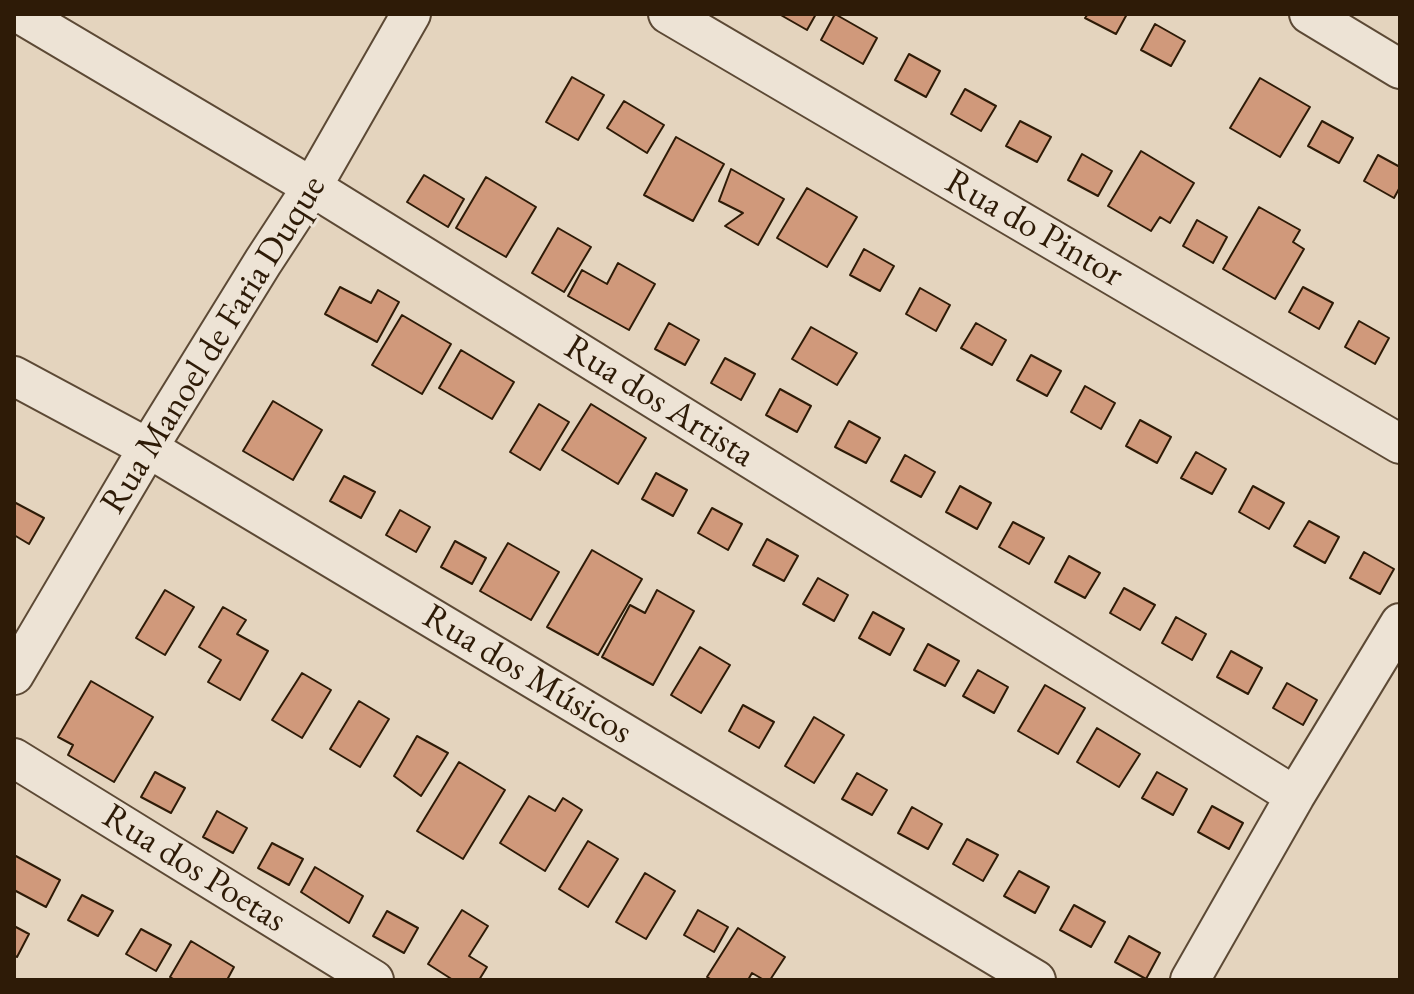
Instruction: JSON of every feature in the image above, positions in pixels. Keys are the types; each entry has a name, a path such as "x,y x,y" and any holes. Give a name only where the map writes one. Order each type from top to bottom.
{"street":[{"name":"Rua dos Artista","path":"20,14 312,187 1295,796"},
{"name":"Rua Manoel de Faria Duque","path":"14,675 148,448 312,187 411,14"},
{"name":"Rua do Pintor","path":"668,14 1400,444"},
{"path":"1309,14 1400,69"},
{"name":"Rua dos Músicos","path":"14,376 148,448 1036,980"},
{"path":"1190,980 1295,796 1400,623"},
{"name":"Rua dos Poetas","path":"14,758 374,980"}],"building":[{"path":"779,14 816,14 807,30"},
{"path":"835,14 877,38 863,64 821,40"},
{"path":"1088,14 1127,14 1116,34 1085,18"},
{"path":"1155,24 1185,41 1171,66 1141,50"},
{"path":"909,54 940,71 926,97 895,80"},
{"path":"572,77 604,95 578,140 546,122"},
{"path":"1260,78 1310,107 1280,157 1230,128"},
{"path":"965,89 996,106 981,131 951,114"},
{"path":"624,101 664,125 647,153 607,128"},
{"path":"1020,121 1051,137 1037,162 1006,146"},
{"path":"1322,121 1353,138 1339,163 1308,146"},
{"path":"676,137 724,164 693,221 644,195"},
{"path":"1141,151 1194,183 1170,223 1160,217 1151,231 1108,206"},
{"path":"1082,154 1112,171 1098,196 1068,180"},
{"path":"1378,155 1400,167 1400,187 1394,198 1364,181"},
{"path":"731,169 784,199 758,245 725,226 743,213 719,201"},
{"path":"424,175 464,199 448,227 407,202"},
{"path":"486,177 536,207 506,257 456,228"},
{"path":"807,188 857,217 827,267 777,238"},
{"path":"1259,207 1300,230 1293,242 1304,249 1275,299 1223,269"},
{"path":"1197,220 1227,237 1213,263 1183,246"},
{"path":"558,228 591,247 564,292 532,273"},
{"path":"864,249 894,266 880,291 850,275"},
{"path":"618,263 655,284 629,330 568,296 582,270 607,284"},
{"path":"340,287 371,303 378,290 399,302 377,342 325,314"},
{"path":"1303,287 1333,303 1319,329 1289,312"},
{"path":"920,288 950,305 936,331 906,314"},
{"path":"402,315 451,344 422,394 372,365"},
{"path":"1359,321 1389,338 1375,364 1345,347"},
{"path":"669,323 699,340 685,365 655,349"},
{"path":"976,323 1006,340 992,365 961,348"},
{"path":"811,327 857,353 837,385 792,359"},
{"path":"461,350 514,382 492,419 439,388"},
{"path":"1031,355 1061,371 1047,396 1017,380"},
{"path":"725,358 755,374 741,400 711,383"},
{"path":"1085,386 1115,403 1101,429 1071,412"},
{"path":"780,389 811,406 797,432 766,415"},
{"path":"273,401 322,430 293,480 243,451"},
{"path":"539,404 569,422 540,470 510,452"},
{"path":"591,404 646,438 618,484 562,450"},
{"path":"1140,420 1171,437 1157,463 1126,446"},
{"path":"849,421 880,438 866,463 835,447"},
{"path":"1196,452 1226,469 1212,494 1181,478"},
{"path":"905,455 935,472 921,497 891,481"},
{"path":"656,473 687,490 673,516 642,499"},
{"path":"344,476 375,492 361,518 330,501"},
{"path":"960,486 991,503 977,529 946,512"},
{"path":"1253,486 1284,503 1269,529 1239,512"},
{"path":"14,502 44,518 29,544 14,535"},
{"path":"712,508 742,524 728,550 698,533"},
{"path":"400,510 430,527 416,552 386,535"},
{"path":"1309,521 1339,537 1325,563 1294,546"},
{"path":"1013,522 1044,538 1029,564 999,547"},
{"path":"767,539 798,556 784,581 753,565"},
{"path":"455,541 486,558 472,584 441,567"},
{"path":"508,543 559,572 531,620 480,591"},
{"path":"592,550 642,579 598,655 547,627"},
{"path":"1364,552 1394,569 1380,594 1350,578"},
{"path":"1069,556 1100,573 1085,598 1055,582"},
{"path":"818,578 848,595 834,621 803,604"},
{"path":"1124,588 1155,605 1140,630 1110,613"},
{"path":"165,590 194,607 165,655 136,638"},
{"path":"657,590 694,611 653,685 602,657 630,605 645,613"},
{"path":"223,607 246,620 237,634 268,651 240,700 208,682 221,660 199,647"},
{"path":"873,612 904,629 890,655 859,638"},
{"path":"1176,617 1206,634 1192,660 1162,643"},
{"path":"928,644 959,661 945,686 914,670"},
{"path":"700,647 730,665 701,713 671,695"},
{"path":"1231,651 1262,668 1248,694 1217,677"},
{"path":"978,670 1008,687 994,713 963,696"},
{"path":"302,673 331,690 302,738 272,720"},
{"path":"91,681 153,717 114,782 68,755 73,745 58,737"},
{"path":"1287,683 1317,700 1303,725 1273,708"},
{"path":"1045,685 1085,708 1058,754 1018,731"},
{"path":"359,701 389,719 360,767 330,749"},
{"path":"743,705 774,722 759,748 729,731"},
{"path":"814,717 844,735 814,783 785,766"},
{"path":"1097,728 1140,754 1119,787 1077,762"},
{"path":"417,736 448,753 421,796 394,776"},
{"path":"459,762 505,790 463,859 417,831"},
{"path":"155,772 185,788 171,813 141,797"},
{"path":"1157,772 1187,789 1173,815 1142,798"},
{"path":"857,773 887,790 872,815 842,799"},
{"path":"529,796 555,811 563,798 582,810 545,871 500,843"},
{"path":"1212,806 1243,823 1229,849 1198,832"},
{"path":"912,807 942,824 928,849 898,833"},
{"path":"217,811 247,828 233,853 203,837"},
{"path":"967,839 998,855 983,881 953,864"},
{"path":"588,841 618,859 588,907 559,889"},
{"path":"272,843 303,859 289,885 258,868"},
{"path":"14,855 60,880 46,907 14,890"},
{"path":"315,867 363,896 349,923 301,892"},
{"path":"1019,871 1049,887 1035,913 1004,896"},
{"path":"645,873 675,891 646,939 616,922"},
{"path":"82,895 113,911 98,936 68,920"},
{"path":"1074,905 1105,922 1091,947 1060,930"},
{"path":"462,910 488,926 469,956 487,967 479,980 453,980 428,964"},
{"path":"698,910 728,927 714,952 684,935"},
{"path":"387,911 418,928 404,953 373,936"},
{"path":"14,926 29,934 17,957 14,955"},
{"path":"738,928 785,957 770,980 752,973 748,980 712,980 707,977"},
{"path":"141,929 171,945 156,971 126,954"},
{"path":"1129,936 1160,953 1146,979 1115,962"},
{"path":"191,941 234,967 227,980 175,980 170,977"}]}
